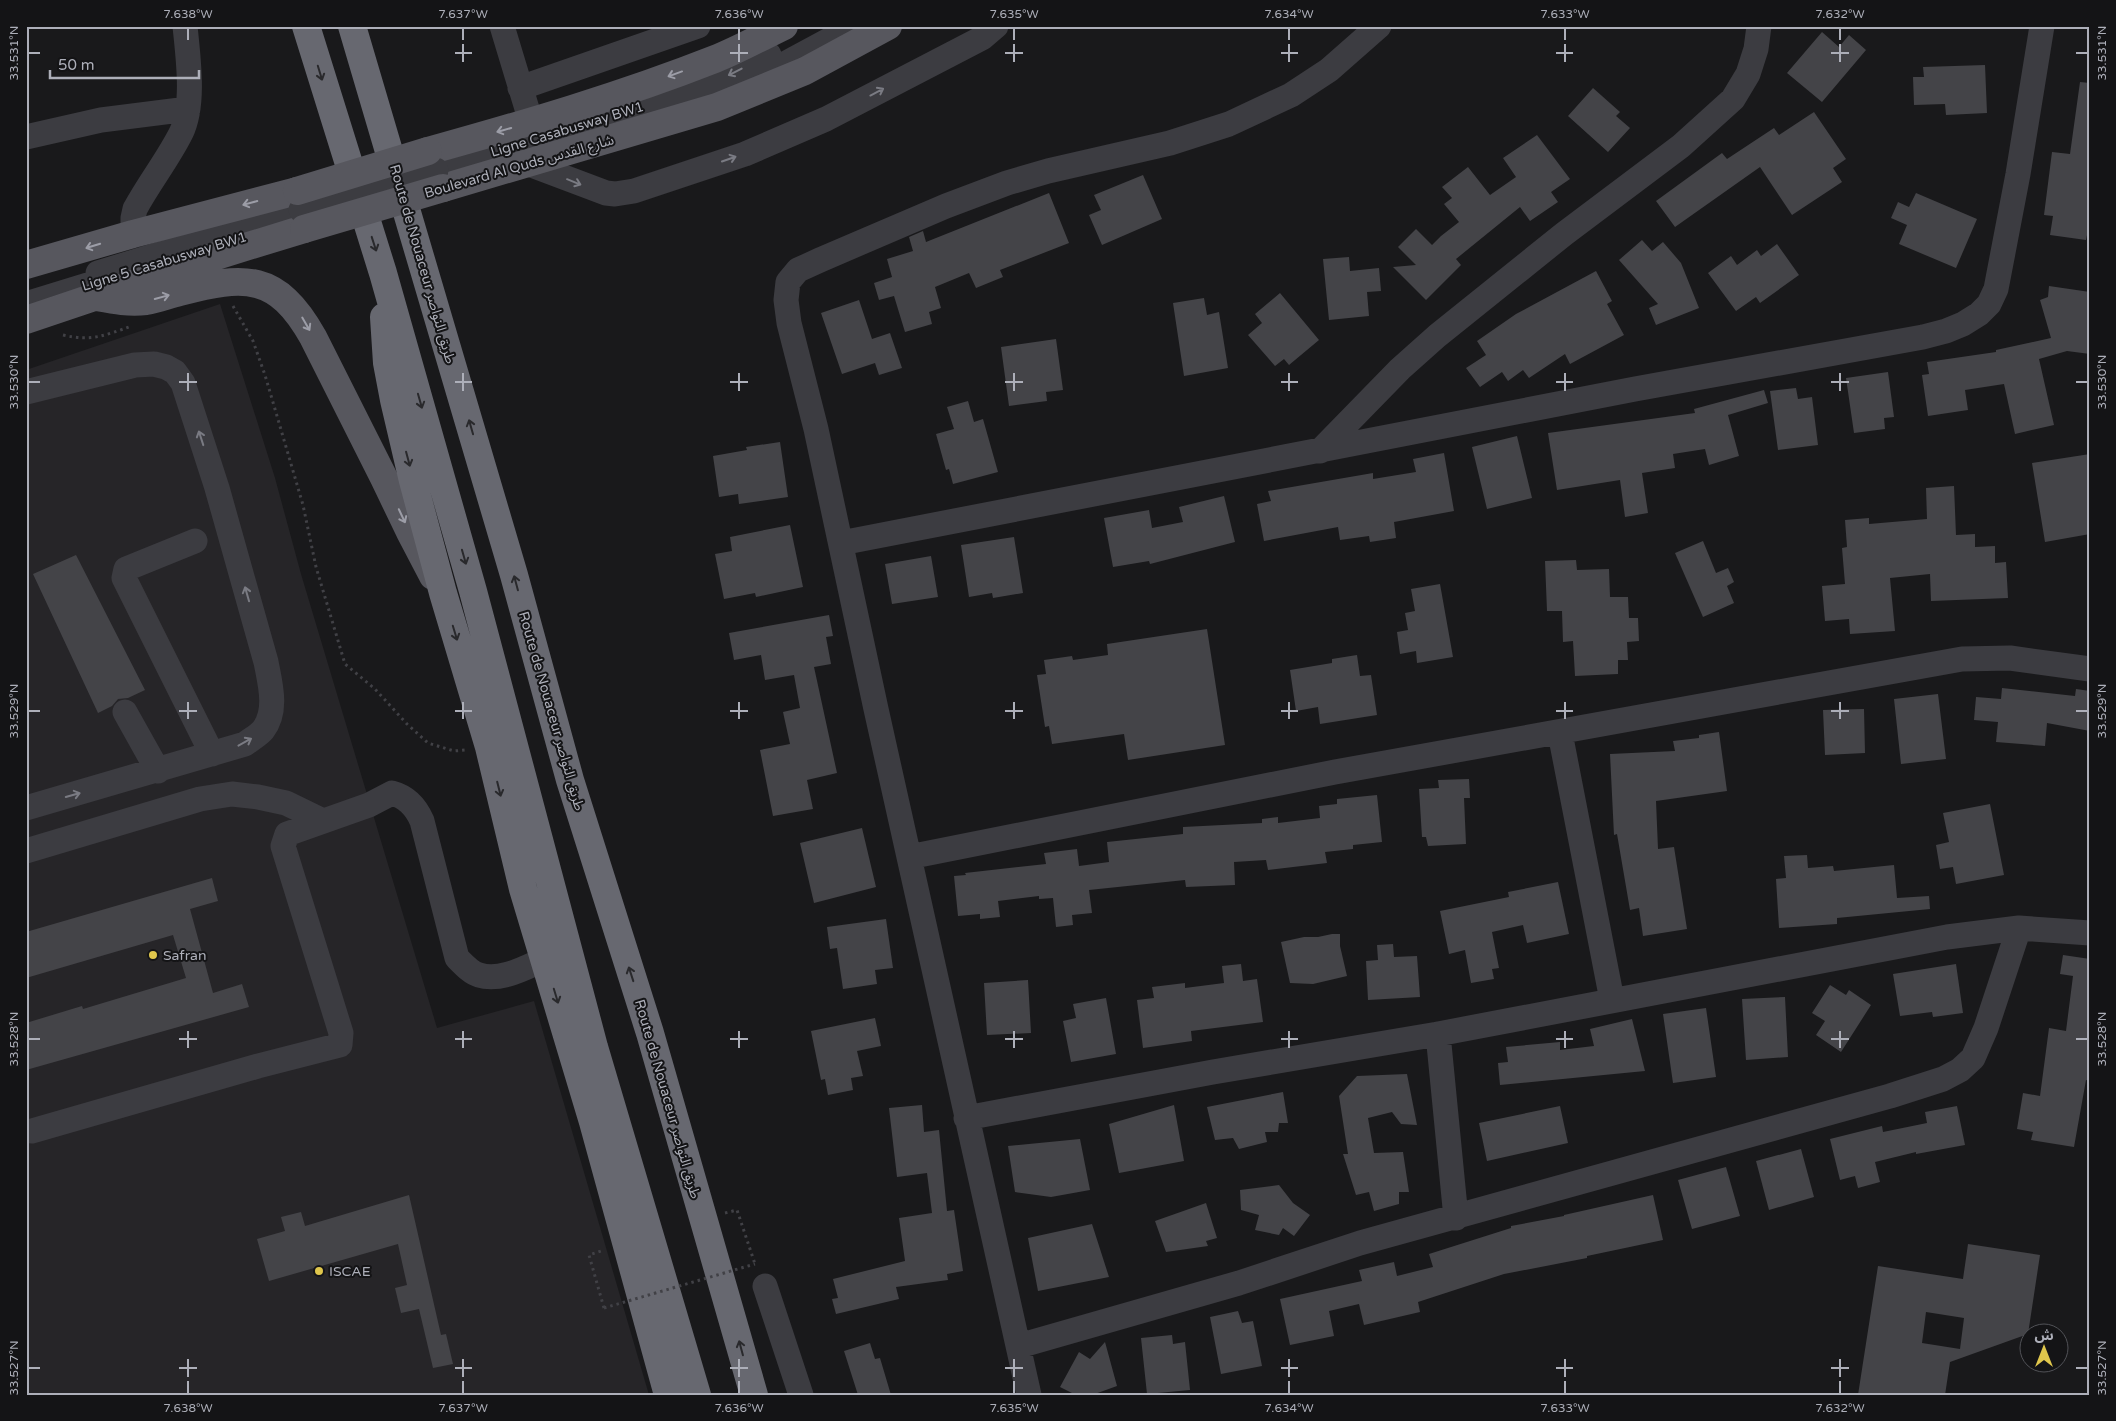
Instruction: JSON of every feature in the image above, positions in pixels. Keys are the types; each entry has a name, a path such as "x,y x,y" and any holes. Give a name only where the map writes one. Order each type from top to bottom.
{"highway":[{"path":"306,26 383,273 473,591 594,1047 697,1395"},
{"name":"Route de Nouaceur طريق النواصر","path":"352,26 514,575 570,780 650,1033 754,1395"},
{"path":"383,273 384,325 394,400 443,593 489,747 524,889 593,1122 668,1395"}],"main road":[{"name":"Boulevard Al Quds شارع القدس","path":"26,265 133,234 301,212 436,172 531,122 716,59 784,26"},
{"name":"Boulevard Al Quds شارع القدس","path":"26,320 216,256 301,212 436,172 529,164 717,107 805,71 888,26"},
{"path":"96,297 134,302 147,301 211,284 233,281 251,283 267,288 285,298 300,315 313,336 410,532 443,593"}],"street":[{"path":"133,234 132,218 135,209 182,132 188,109 189,62 185,26"},
{"path":"502,26 531,122"},
{"path":"520,88 698,26"},
{"name":"Ligne Casabusway BW1","path":"436,172 712,84 825,26"},
{"name":"Ligne Casabusway BW1","path":"436,172 719,99 856,26"},
{"path":"529,164 606,193 616,194 634,190 745,154 826,119 982,38 996,26"},
{"path":"1029,1395 966,1118 841,543 787,308 788,282 798,270 937,210 1007,183 1048,171 1170,142 1229,124 1291,95 1329,70 1379,26"},
{"path":"1320,451 1400,369 1437,336 1564,234 1682,146 1733,100 1748,74 1756,48 1759,26"},
{"path":"841,543 1635,389 1885,344 1946,331 1963,324 1979,314 1989,304 1996,290 2018,174 2042,26"},
{"path":"26,137 60,128 109,119 188,109"},
{"name":"Ligne 5 Casabusway BW1","path":"26,296 301,212"},
{"name":"Ligne 5 Casabusway BW1","path":"26,304 301,212"},
{"path":"26,392 135,365 154,364 175,372 183,383 219,497 266,662 272,690 270,715 263,730 245,744 26,808"},
{"path":"195,541 126,569 124,578 212,754"},
{"path":"909,856 1335,772 1560,733 1962,659 2010,658 2090,669"},
{"path":"121,714 154,772"},
{"path":"1560,733 1612,1000"},
{"path":"26,851 200,799 232,794 286,803 323,821"},
{"path":"32,1131 258,1066 340,1045 342,1033 283,846 287,834 369,805 392,794 402,796 417,809 422,821 457,958 478,975 493,977 518,971 545,959"},
{"path":"966,1118 1213,1072 1438,1034 1947,937 2019,928 2071,930 2090,933"},
{"path":"1019,1346 1239,1283 1360,1244 1921,1087 1960,1070 1973,1058 1986,1028 2019,928"},
{"path":"1438,1034 1456,1218"},
{"path":"760,1274 800,1395"}],"path":[{"path":"228,300 253,341 265,375 303,506 316,567 345,664 375,689 407,724 428,743 454,751 489,747"},
{"path":"63,335 85,340 141,323"},
{"path":"589,1255 604,1308 760,1274 737,1210"}],"shaded area":[{"path":"220,304 275,478 301,574 437,1028 534,1001 649,1395 26,1395 26,370"}],"building":[{"path":"1822,32 1839,47 1849,35 1866,50 1822,102 1787,73"},
{"path":"1985,65 1987,113 1946,115 1945,104 1914,105 1913,77 1924,77 1923,67"},
{"path":"2080,82 2090,83 2090,220 2086,240 2050,235 2053,216 2044,215 2052,152 2070,154"},
{"path":"1593,88 1620,112 1616,116 1630,128 1608,152 1568,116"},
{"path":"1814,112 1846,159 1833,168 1842,182 1792,215 1760,167 1675,227 1656,201 1722,153 1727,159 1774,128 1779,135"},
{"path":"1537,135 1570,179 1551,192 1558,202 1530,221 1520,207 1456,259 1461,265 1426,300 1393,267 1416,265 1398,247 1416,229 1432,245 1459,222 1444,204 1452,198 1442,187 1468,167 1490,195 1516,177 1503,158"},
{"path":"1143,175 1162,219 1102,245 1089,215 1101,210 1094,195"},
{"path":"1049,193 1069,243 1000,270 1003,277 976,288 969,273 935,287 941,308 929,312 932,324 905,332 894,296 879,300 874,283 892,277 887,259 913,251 909,237 923,231 926,242"},
{"path":"1916,193 1977,219 1956,268 1899,244 1907,225 1891,218 1898,202 1909,207"},
{"path":"1642,240 1652,251 1663,242 1681,263 1699,308 1656,325 1649,308 1658,304 1619,260"},
{"path":"1777,244 1799,275 1760,303 1756,297 1736,311 1708,273 1731,256 1737,265 1757,250 1761,256"},
{"path":"1349,257 1350,271 1379,268 1381,291 1367,292 1369,316 1329,320 1323,259"},
{"path":"1596,271 1612,301 1607,304 1624,335 1570,364 1565,354 1529,378 1523,370 1508,381 1502,372 1480,387 1466,368 1486,355 1477,341 1516,314"},
{"path":"2049,286 2090,292 2090,354 2067,351 2039,359 2054,425 2015,434 2004,384 1965,390 1968,410 1928,416 1922,375 1929,374 1927,362 1996,352 1996,350 2051,338 2040,300 2048,297"},
{"path":"1280,293 1319,340 1289,365 1284,359 1275,366 1248,335 1262,323 1255,314"},
{"path":"1204,298 1207,315 1219,312 1228,368 1184,376 1173,303"},
{"path":"859,300 872,339 890,333 902,368 879,375 875,363 842,374 821,313"},
{"path":"1056,339 1063,390 1046,392 1047,401 1009,406 1001,347"},
{"path":"1888,372 1894,417 1884,418 1885,429 1854,433 1846,378"},
{"path":"1796,388 1798,399 1812,397 1818,445 1778,450 1770,391"},
{"path":"1764,390 1768,403 1728,415 1739,456 1709,465 1705,449 1673,454 1675,468 1642,473 1648,513 1625,517 1620,480 1557,490 1548,433 1695,413 1694,409"},
{"path":"968,401 974,422 983,419 998,472 953,484 949,469 946,470 936,434 954,429 947,407"},
{"path":"1517,436 1532,498 1487,509 1472,447"},
{"path":"780,442 788,497 739,504 738,494 719,497 713,456 747,450 746,447"},
{"path":"1444,453 1454,511 1394,522 1396,538 1370,542 1369,536 1340,540 1338,527 1264,541 1257,504 1271,501 1268,491 1373,473 1373,479 1416,472 1413,459"},
{"path":"2090,454 2090,534 2045,542 2032,463"},
{"path":"1954,486 1956,535 1975,534 1975,547 1995,546 1995,563 2006,562 2008,598 1931,601 1930,574 1890,578 1895,631 1850,634 1849,619 1825,621 1822,586 1845,584 1842,548 1847,547 1845,520 1869,518 1869,524 1927,519 1926,488"},
{"path":"1224,496 1235,542 1150,564 1149,561 1113,567 1104,518 1149,510 1152,528 1183,522 1179,507"},
{"path":"790,525 803,587 756,597 755,593 724,599 715,554 732,551 730,537"},
{"path":"1014,537 1023,593 993,598 992,593 969,597 961,545"},
{"path":"1703,541 1716,573 1728,568 1734,582 1727,586 1734,603 1703,617 1675,553"},
{"path":"76,555 145,690 128,698 118,699 112,706 98,713 33,574"},
{"path":"931,556 938,597 892,604 885,564"},
{"path":"1576,560 1577,570 1609,569 1610,597 1628,597 1629,618 1638,618 1639,641 1627,642 1628,660 1618,660 1618,674 1575,676 1573,641 1563,642 1562,611 1547,611 1545,561"},
{"path":"1440,584 1453,657 1417,663 1416,651 1400,654 1397,632 1408,630 1405,613 1415,611 1411,589"},
{"path":"829,615 833,636 826,637 831,664 814,667 837,773 807,780 813,809 773,816 760,750 790,744 783,712 800,708 794,675 765,680 761,655 734,660 729,633"},
{"path":"1207,629 1225,745 1128,760 1124,734 1052,744 1049,726 1045,727 1037,675 1046,674 1044,660 1072,656 1073,660 1108,655 1107,644"},
{"path":"1357,655 1360,676 1371,675 1377,715 1320,724 1318,707 1296,711 1290,670 1332,663 1332,659"},
{"path":"2002,688 2075,696 2076,689 2090,691 2090,731 2047,723 2045,746 1996,742 1998,722 1974,720 1976,697 2001,699"},
{"path":"1938,694 1946,759 1901,764 1894,699"},
{"path":"1864,709 1865,753 1825,755 1823,710"},
{"path":"1719,732 1727,791 1656,801 1658,849 1674,847 1687,929 1643,936 1639,908 1630,910 1617,834 1614,835 1610,754 1675,751 1673,741 1699,738 1699,735"},
{"path":"1469,779 1470,798 1464,798 1466,844 1428,846 1426,837 1422,837 1419,789 1439,788 1438,780"},
{"path":"1377,795 1382,842 1353,845 1353,849 1325,852 1327,863 1268,870 1266,860 1234,862 1235,885 1186,887 1185,880 1089,890 1092,913 1072,915 1073,925 1056,927 1053,898 1039,899 1039,896 998,901 1000,917 980,919 980,914 958,916 954,876 966,875 965,873 1046,864 1044,853 1077,849 1079,866 1109,862 1107,842 1183,834 1183,827 1262,823 1262,819 1278,817 1278,823 1320,818 1319,806 1337,804 1337,799"},
{"path":"1990,804 2004,875 1956,884 1953,867 1940,869 1936,845 1949,842 1943,813"},
{"path":"862,828 876,887 814,903 800,843"},
{"path":"1807,855 1808,868 1833,866 1834,871 1894,865 1897,898 1929,896 1930,909 1837,918 1837,924 1779,928 1776,879 1786,878 1784,856"},
{"path":"212,878 218,901 190,909 213,993 242,984 249,1007 26,1070 26,1023 82,1006 83,1009 186,978 173,935 26,978 26,932"},
{"path":"1558,882 1569,934 1527,943 1523,925 1492,932 1499,968 1492,969 1494,979 1471,983 1465,950 1449,954 1440,911 1509,897 1508,892"},
{"path":"886,919 893,968 875,970 877,984 843,989 837,948 830,949 827,927"},
{"path":"1340,934 1340,946 1347,976 1313,984 1290,983 1281,942"},
{"path":"1393,944 1394,957 1417,956 1420,997 1368,1000 1366,961 1378,960 1377,945"},
{"path":"2063,955 2090,959 2090,1081 2086,1080 2074,1147 2031,1140 2033,1132 2017,1129 2023,1093 2040,1096 2049,1028 2066,1031 2073,976 2060,974"},
{"path":"1241,964 1243,981 1257,979 1263,1022 1191,1031 1192,1041 1143,1048 1137,1000 1154,998 1152,987 1185,983 1185,988 1224,983 1222,966"},
{"path":"1956,964 1963,1013 1933,1017 1932,1012 1900,1016 1893,974"},
{"path":"1028,980 1031,1033 987,1035 984,983"},
{"path":"1830,985 1846,995 1849,990 1871,1005 1841,1052 1816,1035 1825,1021 1812,1013"},
{"path":"1785,997 1788,1057 1746,1060 1742,999"},
{"path":"1106,998 1116,1054 1071,1062 1063,1021 1076,1018 1073,1004"},
{"path":"1706,1008 1716,1077 1673,1083 1663,1014"},
{"path":"875,1018 881,1046 857,1051 863,1076 851,1078 853,1090 828,1095 825,1079 821,1080 811,1031"},
{"path":"1632,1019 1645,1071 1500,1085 1498,1063 1508,1062 1506,1047 1560,1042 1560,1050 1594,1046 1590,1029"},
{"path":"1407,1074 1417,1125 1401,1124 1392,1112 1368,1118 1374,1153 1403,1152 1409,1192 1399,1192 1399,1204 1374,1211 1369,1192 1356,1195 1343,1154 1348,1154 1339,1096 1357,1076"},
{"path":"1283,1092 1288,1123 1279,1123 1278,1132 1265,1132 1267,1142 1239,1149 1233,1138 1215,1140 1207,1107"},
{"path":"922,1105 924,1132 939,1130 947,1211 954,1210 963,1271 947,1274 948,1280 896,1287 899,1299 836,1314 832,1299 838,1298 833,1279 905,1261 899,1218 932,1213 927,1173 897,1177 889,1108"},
{"path":"1174,1105 1184,1161 1119,1173 1109,1124"},
{"path":"1560,1106 1568,1143 1487,1161 1479,1123"},
{"path":"1957,1106 1965,1145 1916,1154 1916,1152 1875,1162 1880,1182 1858,1188 1855,1176 1840,1180 1830,1139 1882,1126 1883,1132 1927,1123 1925,1112"},
{"path":"1080,1139 1090,1190 1051,1197 1015,1192 1008,1146"},
{"path":"1801,1149 1814,1197 1769,1210 1756,1161"},
{"path":"1726,1167 1740,1216 1692,1229 1678,1180"},
{"path":"1279,1185 1293,1203 1310,1215 1294,1236 1283,1228 1279,1235 1255,1230 1259,1215 1241,1210 1240,1190"},
{"path":"409,1195 441,1335 446,1334 453,1364 433,1368 419,1309 401,1313 395,1288 407,1285 398,1244 269,1281 257,1239 285,1231 281,1217 301,1212 305,1226"},
{"path":"1653,1195 1663,1240 1587,1256 1587,1258 1504,1274 1418,1302 1420,1312 1364,1325 1359,1304 1329,1311 1334,1336 1290,1345 1280,1299 1362,1281 1359,1270 1394,1262 1397,1276 1433,1267 1429,1254 1511,1228 1511,1226 1564,1216"},
{"path":"1206,1203 1217,1238 1206,1241 1208,1246 1166,1252 1155,1221"},
{"path":"1092,1224 1109,1277 1038,1291 1028,1238"},
{"path":"1968,1244 2040,1255 2030,1324 2018,1324 2018,1338 1950,1362 1945,1395 1858,1395 1878,1266 1963,1279","holes":["1926,1312 1964,1318 1960,1349 1922,1343"]},
{"path":"1238,1311 1242,1323 1253,1321 1262,1366 1221,1374 1210,1317"},
{"path":"1172,1335 1173,1344 1185,1342 1190,1390 1147,1394 1141,1338"},
{"path":"1105,1342 1117,1386 1092,1395 1076,1395 1060,1387 1079,1352 1090,1359"},
{"path":"870,1343 875,1359 880,1358 891,1395 858,1395 844,1351"}],"place":[{"name":"Safran","path":"153,955"},
{"name":"ISCAE","path":"319,1271"}]}
